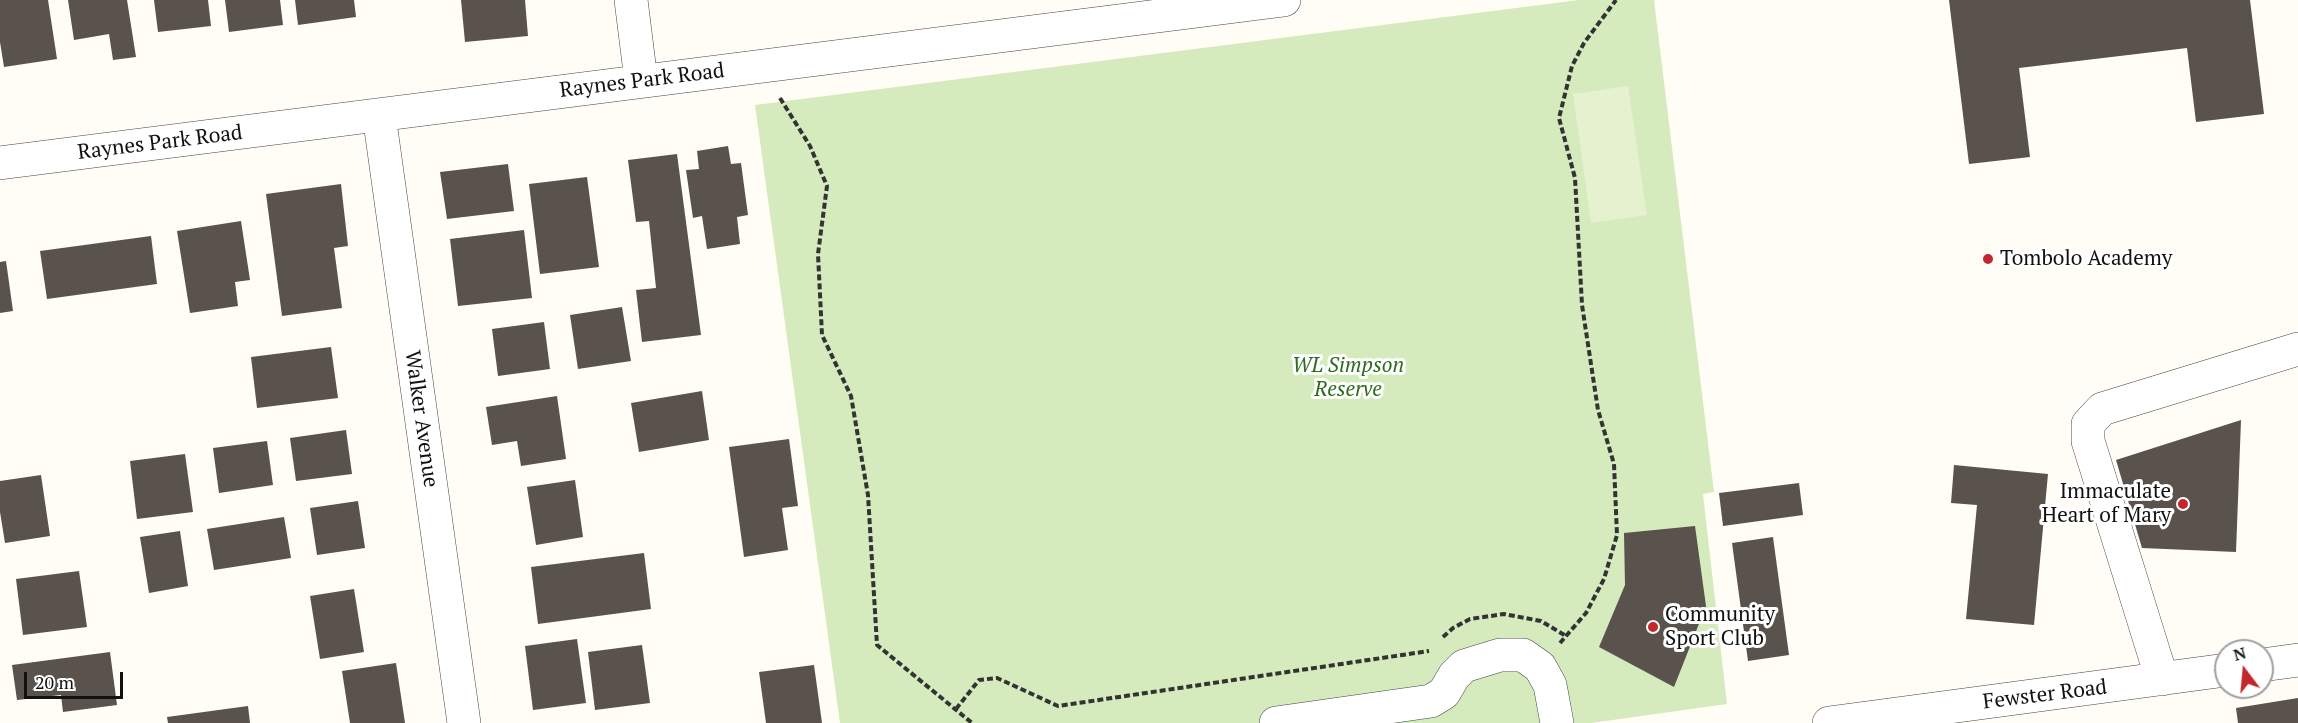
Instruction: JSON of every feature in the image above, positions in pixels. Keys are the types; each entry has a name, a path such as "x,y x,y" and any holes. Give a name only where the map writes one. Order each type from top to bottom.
{"street":[{"path":"631,0 641,80"},
{"name":"Raynes Park Road","path":"0,163 1284,0"},
{"name":"Walker Avenue","path":"379,115 464,723"},
{"path":"2162,679 2088,441 2088,424 2102,409 2298,349"},
{"path":"1276,723 1431,701 1444,693 1454,676 1464,666 1480,659 1523,655 1540,666 1550,685 1557,723"},
{"path":"2274,663 2298,660"},
{"name":"Fewster Road","path":"1829,723 1954,715 2214,672"}],"path":[{"path":"1540,666 1586,613 1604,579 1617,535 1614,464 1598,410 1582,305 1575,178 1559,118 1572,66 1584,43 1616,0"},
{"path":"780,98 810,146 827,186 818,254 822,334 851,396 857,429 868,495 877,645 972,723"},
{"path":"956,709 979,680 997,678 1058,706 1427,653 1453,628 1470,619 1504,614 1541,621 1566,636"}],"green space":[{"name":"WL Simpson Reserve","path":"1579,0 1654,0 1714,492 1703,494 1727,704 1591,723 840,723 755,105"},
{"path":"1628,86 1647,215 1591,223 1573,94"}],"building":[{"path":"0,0 48,0 57,59 4,67 0,42"},
{"path":"68,0 127,0 136,57 113,60 109,34 74,40"},
{"path":"154,0 208,0 211,26 158,32"},
{"path":"225,0 280,0 283,25 229,32"},
{"path":"295,0 354,0 356,17 298,25"},
{"path":"461,0 525,0 528,36 465,42"},
{"path":"1949,0 2250,0 2264,114 2196,122 2187,48 2019,68 2030,157 1969,164"},
{"path":"728,146 731,164 741,163 748,215 737,217 740,244 707,249 702,216 693,218 686,170 699,169 697,151"},
{"path":"677,154 701,335 642,342 636,290 656,288 649,221 636,222 628,160"},
{"path":"508,164 514,211 447,219 440,172"},
{"path":"587,177 599,267 540,274 529,184"},
{"path":"341,184 348,246 334,248 342,308 282,316 266,194"},
{"path":"241,221 250,280 235,282 238,306 190,313 177,231"},
{"path":"524,230 532,298 458,306 450,239"},
{"path":"151,236 157,284 47,299 40,251"},
{"path":"6,261 13,311 0,313 0,262"},
{"path":"622,307 631,361 578,369 570,315"},
{"path":"544,322 550,369 498,376 492,329"},
{"path":"331,347 338,398 257,408 251,357"},
{"path":"702,391 709,440 639,452 631,403"},
{"path":"557,396 566,459 521,466 517,441 492,445 486,407"},
{"name":"Immaculate Heart of Mary","path":"2241,420 2236,552 2142,548 2116,460"},
{"path":"346,430 352,474 296,481 290,438"},
{"path":"789,439 798,506 782,508 788,550 744,557 729,447"},
{"path":"267,441 273,485 219,493 213,448"},
{"path":"185,454 193,512 137,519 130,461"},
{"path":"1954,465 2048,474 2034,625 1966,619 1977,505 1951,503"},
{"path":"41,475 50,536 5,543 0,512 0,481"},
{"path":"575,480 583,537 536,545 527,487"},
{"path":"1799,483 1803,515 1723,526 1719,493"},
{"path":"358,501 365,548 317,555 310,508"},
{"path":"284,517 291,558 214,570 207,529"},
{"name":"Community Sport Club","path":"1695,526 1706,606 1674,687 1599,647 1625,585 1624,533"},
{"path":"180,531 188,586 149,593 140,537"},
{"path":"1773,537 1789,655 1748,661 1732,543"},
{"path":"644,553 651,609 538,624 531,567"},
{"path":"79,571 87,627 23,635 16,579"},
{"path":"354,589 364,652 320,659 310,596"},
{"path":"577,639 586,703 533,710 525,646"},
{"path":"642,645 650,703 595,710 588,652"},
{"path":"110,652 117,705 63,712 61,695 17,700 12,665"},
{"path":"396,663 405,723 350,723 342,671"},
{"path":"814,665 822,723 766,723 759,672"},
{"path":"2298,698 2298,723 2238,723 2236,708"},
{"path":"248,706 250,723 168,723 167,717"}],"place":[{"name":"Tombolo Academy","path":"1988,259"},
{"name":"Immaculate Heart of Mary","path":"2183,504"},
{"name":"Community Sport Club","path":"1653,627"}]}
